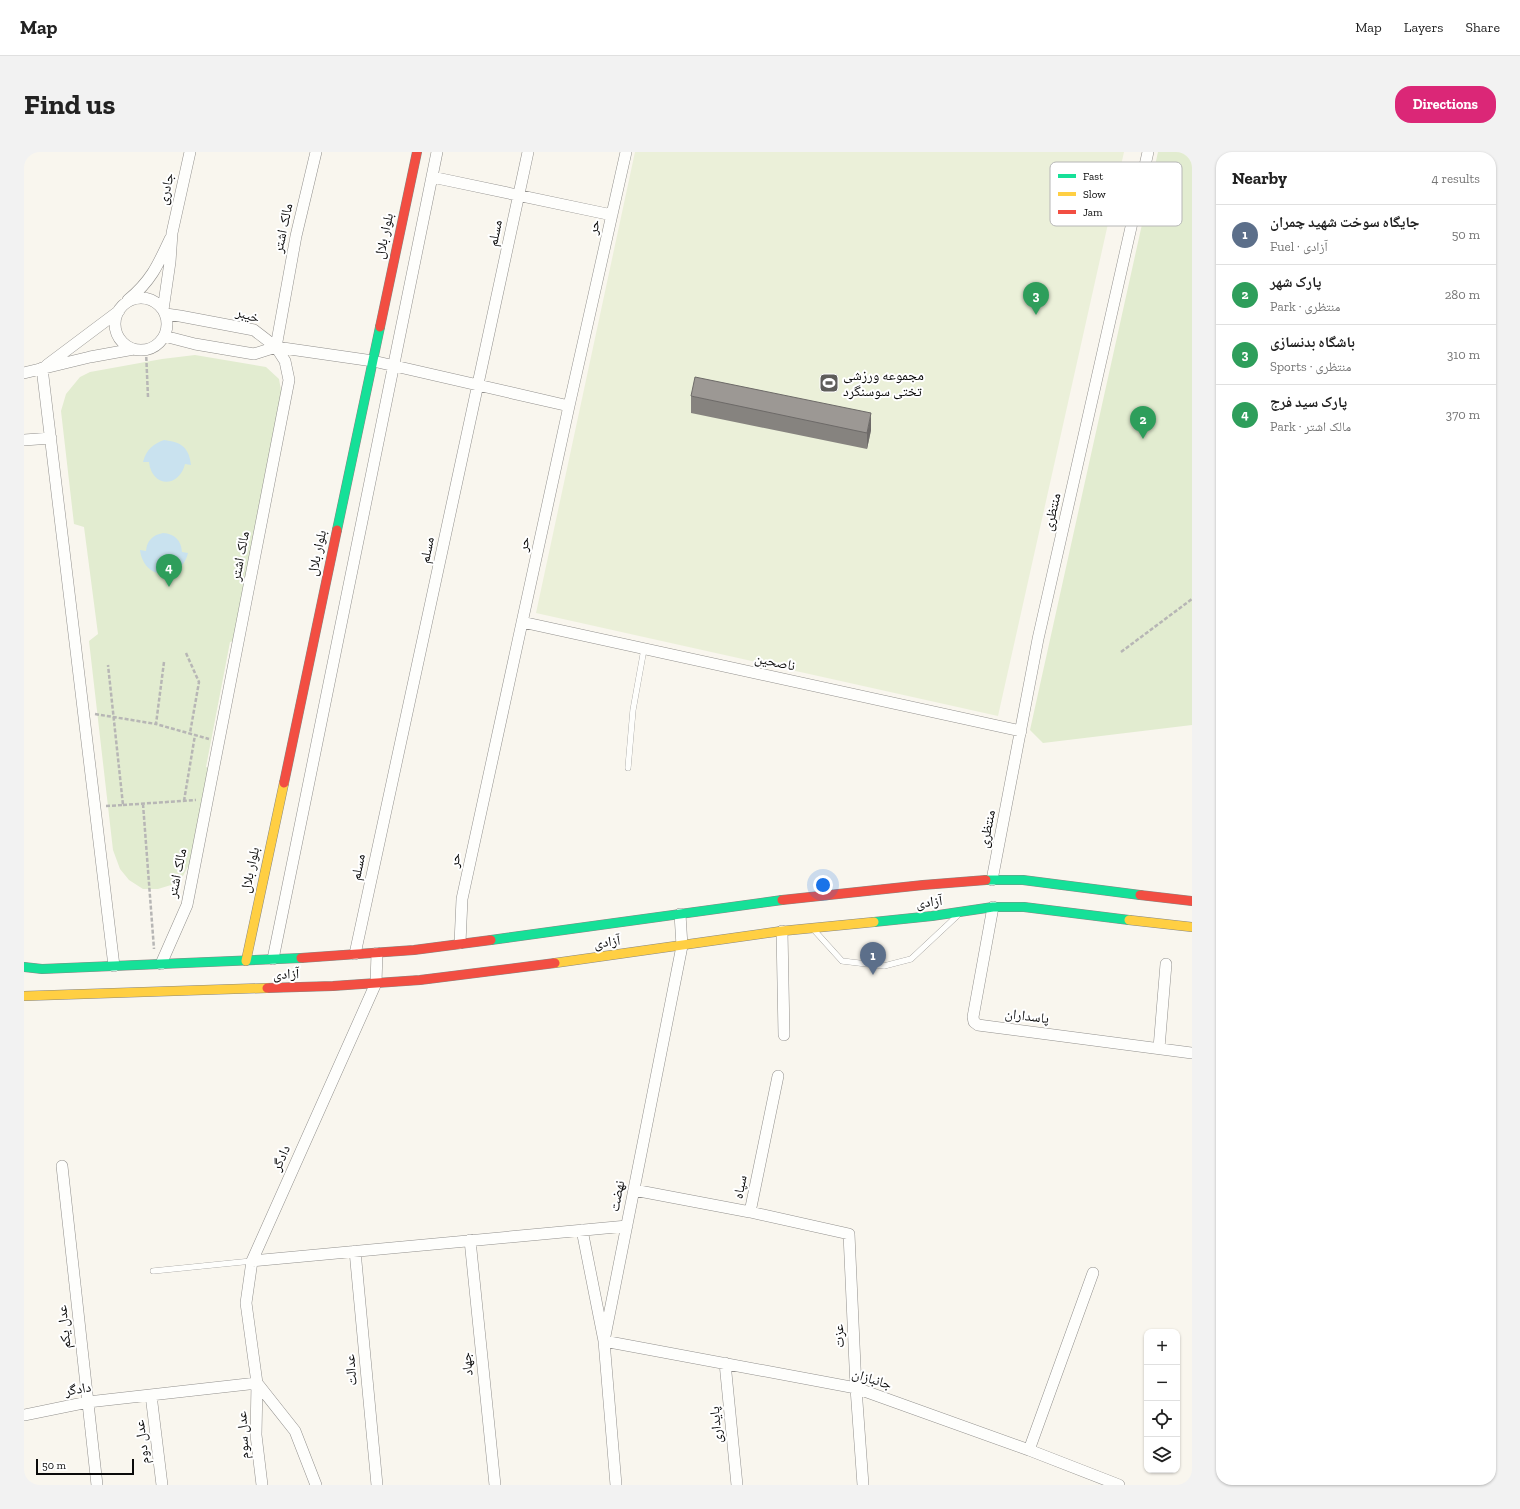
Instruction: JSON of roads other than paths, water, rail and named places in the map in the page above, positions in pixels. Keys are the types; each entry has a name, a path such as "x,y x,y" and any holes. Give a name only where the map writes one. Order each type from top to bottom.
{"main road":[{"name":"بلوار بلال","path":"246,961 417,152"},
{"name":"آزادی","path":"24,968 42,969 246,961 377,953 460,944 814,896 992,880 1023,880 1192,901"},
{"name":"آزادی","path":"24,996 310,987 420,980 682,946 782,930 962,912 993,907 1024,907 1192,927"}],"street":[{"name":"جادری","path":"172,233 190,152"},
{"name":"مالک اشتر","path":"158,964 187,905 208,799 289,380 285,361 276,347 296,236 316,152"},
{"path":"272,959 437,152"},
{"name":"مسلم","path":"355,954 528,152"},
{"name":"حر","path":"460,944 462,899 569,406 626,152"},
{"name":"منتظری","path":"1146,162 1148,152"},
{"path":"432,177 612,215"},
{"name":"منتظری","path":"992,880 1038,639 1131,226"},
{"path":"42,368 119,311 126,302 139,291 155,271 172,233"},
{"path":"164,312 172,233"},
{"path":"24,373 90,357 134,349 146,350 157,346 164,336 168,326 164,312 159,304 149,299 137,298 126,302"},
{"path":"119,311 115,322 117,334 124,344 134,349"},
{"name":"خیبر","path":"164,312 254,330 276,347"},
{"path":"164,336 195,344 254,354 276,347 373,361 569,406"},
{"path":"42,368 114,966"},
{"path":"24,440 51,438"},
{"name":"ناصحین","path":"522,622 1021,731"},
{"name":"پاسداران","path":"993,907 973,1016 974,1022 978,1025 1192,1053"},
{"name":"نهضت","path":"616,1485 604,1341 682,946 680,914"},
{"path":"782,930 784,1035"},
{"name":"دادگر","path":"316,1485 295,1432 257,1383 246,1303 252,1261 376,983 377,953"},
{"path":"1159,1048 1166,964"},
{"name":"سپاه","path":"634,1190 750,1212 778,1076"},
{"name":"عدل یکم","path":"62,1166 97,1485"},
{"name":"عزت","path":"750,1212 849,1234 856,1388 863,1485"},
{"path":"252,1261 627,1226"},
{"path":"582,1230 604,1341"},
{"name":"جهاد","path":"470,1240 495,1485"},
{"name":"عدالت","path":"355,1251 377,1485"},
{"path":"1029,1450 1093,1273"},
{"name":"جانبازان","path":"604,1341 856,1388 1029,1450 1119,1485"},
{"name":"پایداری","path":"725,1363 737,1485"},
{"name":"دادگر","path":"24,1415 88,1402 257,1383"},
{"name":"عدل سوم","path":"257,1383 256,1435 262,1485"},
{"name":"عدل دوم","path":"151,1395 162,1485"}],"lane":[{"path":"628,768 634,710 644,648"},
{"path":"812,928 842,961 884,966 911,959 962,912"},
{"path":"153,1271 252,1261"}],"water":[{"path":"164,440 175,442 183,446 188,454 191,465 185,464 182,472 177,477 172,481 166,482 155,477 151,471 149,462 143,462 150,448 156,443"},
{"path":"163,533 177,538 182,552 188,553 184,562 178,569 171,573 163,574 148,568 143,560 140,550 146,551 149,541 156,535"}],"place":[{"name":"باشگاه بدنسازی","path":"1036,315"},
{"name":"مجموعه ورزشی تختی سوسنگرد","path":"829,383"},
{"name":"پارک شهر","path":"1143,439"},
{"name":"پارک سید فرج","path":"169,587"},
{"name":"جایگاه سوخت شهید چمران","path":"873,975"}]}
